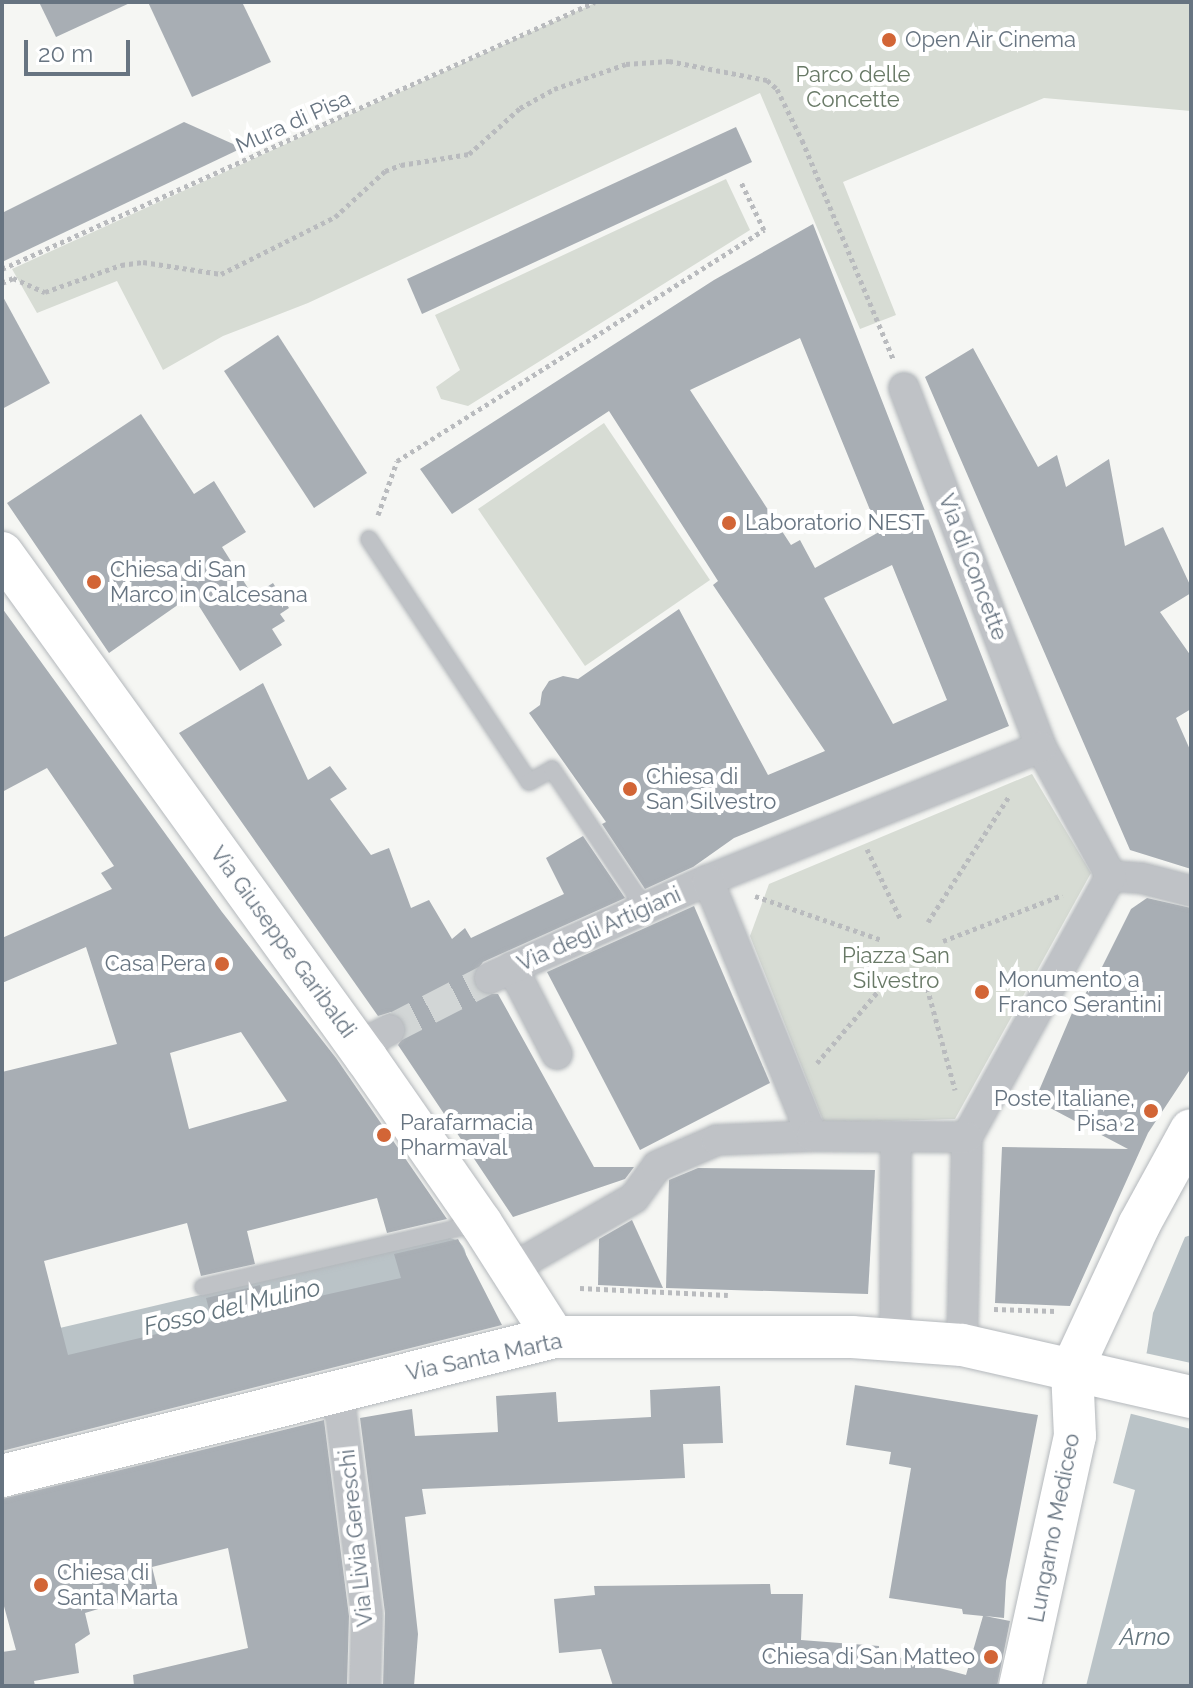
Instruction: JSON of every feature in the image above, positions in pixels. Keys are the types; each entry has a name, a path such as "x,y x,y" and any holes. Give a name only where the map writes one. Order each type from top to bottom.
{"street":[{"name":"Via di Concette","path":"904,388 1041,747"},
{"name":"Via Giuseppe Garibaldi","path":"2,553 373,1038 481,1223 554,1337"},
{"path":"812,1136 708,880 1041,747 1111,876"},
{"path":"1111,876 1141,878 1191,891"},
{"path":"962,1345 967,1137 1111,876"},
{"name":"Via degli Artigiani","path":"557,1054 501,973 708,880"},
{"path":"1072,1369 1139,1225 1191,1130"},
{"path":"511,1269 634,1198 657,1166 717,1140 812,1136 967,1137"},
{"path":"895,1339 896,1138"},
{"name":"Via Santa Marta","path":"2,1476 554,1337 895,1339 962,1345 1191,1397"},
{"name":"Lungarno Mediceo","path":"1020,1686 1075,1436 1072,1369"},
{"name":"Via Livia Gereschi","path":"338,1391 367,1615 365,1686"}],"lane":[{"path":"369,539 529,782 552,769 644,907"},
{"path":"203,1287 481,1223"}],"path":[{"name":"Mura di Pisa","path":"2,269 595,2"},
{"path":"2,283 13,278 45,292 121,265 143,262 221,274 335,217 385,171 401,165 469,154 520,108 554,89 626,64 669,61 752,76 767,80 777,89 792,116 904,388"},
{"path":"369,539 397,461 764,230 740,180"},
{"path":"928,922 1041,747"},
{"path":"854,822 901,920"},
{"path":"943,941 1111,876"},
{"path":"708,880 882,940"},
{"path":"794,1090 892,975"},
{"path":"925,980 967,1137"},
{"path":"990,1308 1060,1311"}],"green space":[{"name":"Parco delle Concette","path":"597,2 1191,2 1191,111 1044,98 843,182 896,315 860,329 760,93 308,303 223,336 163,370 117,281 37,313 12,269"},
{"path":"726,179 750,230 468,406 441,399 436,387 460,370 435,315"},
{"path":"604,423 710,580 585,666 478,509"},
{"name":"Piazza San Silvestro","path":"1032,774 1091,873 955,1119 824,1123 750,936 769,884"}],"water":[{"name":"Arno","path":"1191,1235 1191,1686 1086,1686 1135,1490 1113,1483 1147,1351 1153,1313 1185,1237"}],"pier":[{"path":"1145,1353 1191,1363 1191,1429 1128,1413"}],"building":[{"path":"39,2 132,2 56,37"},
{"path":"148,2 242,2 271,62 192,97"},
{"path":"184,122 242,148 2,262 2,213"},
{"path":"736,127 752,162 422,314 407,279"},
{"name":"Laboratorio NEST","path":"813,224 1009,726 734,838 693,867 645,889 602,824 606,822 529,713 540,705 542,692 549,681 563,676 578,679 679,609 768,775 825,751 713,585 718,581 609,411 452,514 420,469 714,280","holes":["800,338 879,532 815,568 800,540 791,545 690,390","892,565 947,700 893,724 824,598"]},
{"path":"2,295 50,383 2,409"},
{"path":"278,335 367,473 314,508 224,371"},
{"path":"973,348 1038,467 1057,455 1066,487 1109,459 1125,546 1163,527 1191,587 1191,593 1160,612 1191,656 1191,709 1176,718 1191,752 1191,869 1130,850 925,377"},
{"path":"141,414 194,494 214,481 246,532 222,547 253,596 273,583 289,608 280,614 285,621 272,629 282,645 240,671 192,595 109,653 7,503"},
{"path":"2,608 222,912 336,1058 447,1219 387,1233 377,1198 247,1231 255,1264 201,1276 187,1223 44,1261 68,1355 212,1321 206,1298 260,1285 266,1308 401,1278 394,1254 458,1239 502,1325 2,1451 2,1072 117,1044 86,947 2,983 2,938 112,889 101,873 114,866 47,768 2,792","holes":["241,1032 287,1101 189,1129 170,1053"]},
{"path":"263,683 308,780 330,766 347,789 330,799 371,855 389,848 411,908 429,900 452,939 465,928 471,938 564,894 546,858 583,836 625,898 483,962 472,977 480,993 498,994 594,1167 634,1167 625,1179 513,1217 398,1045 407,1032 405,1021 391,1012 378,1016 179,733"},
{"path":"1147,898 1191,908 1191,1068 1148,1133 1070,1306 995,1303 1002,1147 1128,1149 1035,1100 1072,1013 1098,975 1131,909"},
{"path":"694,906 770,1083 640,1150 547,972"},
{"path":"698,1168 875,1170 868,1294 666,1288 669,1180"},
{"path":"632,1220 663,1288 598,1285 599,1239"},
{"path":"855,1385 1038,1415 1006,1581 1004,1618 985,1616 1010,1621 997,1686 613,1686 601,1649 559,1653 554,1599 595,1595 594,1586 770,1584 771,1594 803,1594 801,1640 879,1646 879,1652 966,1675 983,1616 963,1614 962,1609 889,1598 911,1468 889,1464 891,1452 846,1445"},
{"path":"720,1386 723,1443 683,1444 685,1478 422,1489 426,1514 405,1517 418,1634 414,1686 383,1686 385,1613 360,1418 412,1409 415,1436 498,1432 496,1396 556,1392 558,1422 651,1417 650,1390"},
{"path":"324,1420 349,1616 347,1686 134,1686 133,1675 248,1648 228,1548 152,1567 158,1591 85,1613 90,1634 75,1644 79,1673 34,1681 35,1686 2,1686 2,1652 16,1650 2,1599 2,1499"}],"waterway":[{"name":"Fosso del Mulino","path":"2,1361 447,1257"}],"tunnel":[{"path":"389,1030 490,978"}],"place":[{"name":"Open Air Cinema","path":"889,40"},
{"name":"Laboratorio NEST","path":"729,523"},
{"name":"Chiesa di San Marco in Calcesana","path":"94,582"},
{"name":"Chiesa di San Silvestro","path":"630,789"},
{"name":"Casa Pera","path":"222,964"},
{"name":"Monumento a Franco Serantini","path":"982,992"},
{"name":"Poste Italiane, Pisa 2","path":"1151,1111"},
{"name":"Parafarmacia Pharmaval","path":"384,1135"},
{"name":"Chiesa di Santa Marta","path":"41,1585"},
{"name":"Chiesa di San Matteo","path":"991,1657"}]}
